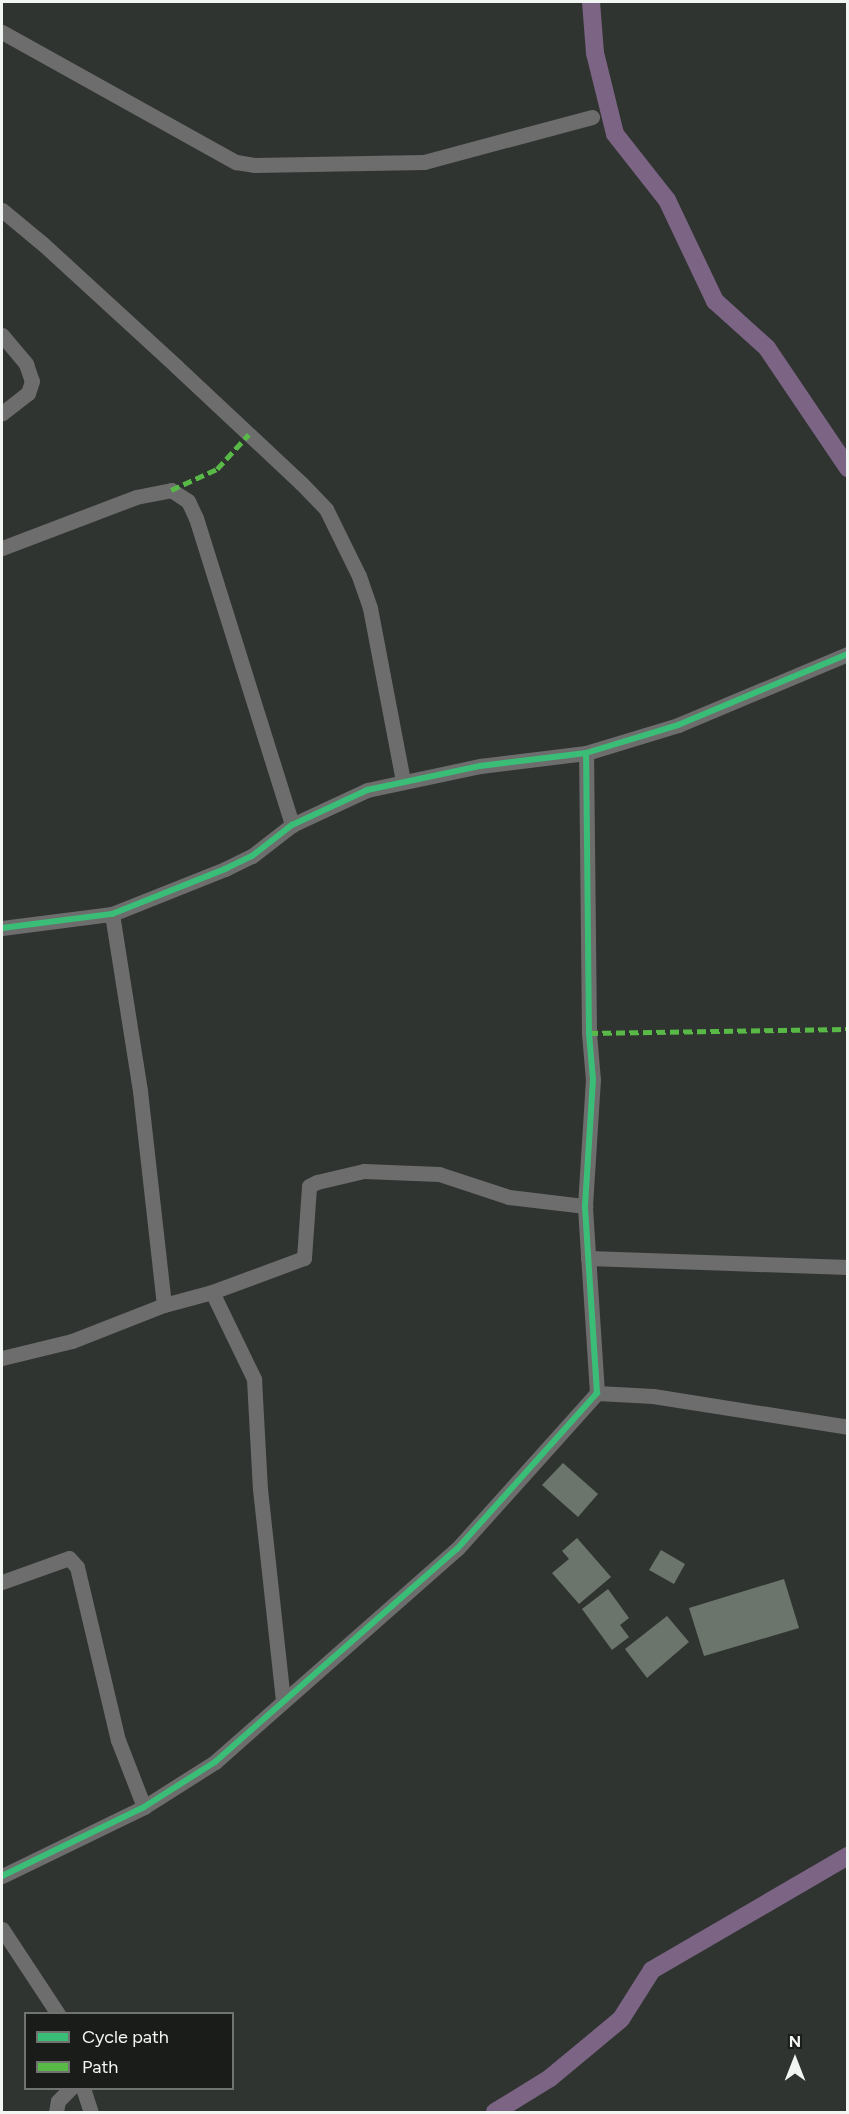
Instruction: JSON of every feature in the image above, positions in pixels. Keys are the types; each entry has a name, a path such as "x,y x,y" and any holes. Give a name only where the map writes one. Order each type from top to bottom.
{"street":[{"path":"2,32 236,162 254,165 424,162 592,117"},
{"path":"2,210 43,244 177,367 301,483 326,510 350,555 370,608 403,781"},
{"path":"2,335 26,364 32,381 28,393 2,413"},
{"path":"2,548 136,497 171,490 188,501 196,518 292,825"},
{"path":"2,928 112,914 234,865 252,856 292,825 367,790 480,766 586,753 678,725 848,654"},
{"path":"2,1876 144,1807 215,1762 457,1549 597,1393 585,1206 593,1080 589,1033 586,753"},
{"path":"112,914 140,1091 164,1305"},
{"path":"2,1358 72,1341 164,1305 212,1292 304,1258 309,1186 317,1182 364,1172 439,1174 509,1197 585,1206"},
{"path":"588,1258 848,1267"},
{"path":"212,1292 254,1379 260,1489 283,1700"},
{"path":"597,1393 653,1396 848,1427"},
{"path":"2,1582 69,1558 77,1567 118,1740 144,1807"},
{"path":"2,1929 57,2012"},
{"path":"56,2112 58,2101 69,2090"},
{"path":"84,2090 91,2112"}],"building":[{"path":"563,1463 598,1494 578,1517 542,1485"},
{"path":"577,1538 611,1577 579,1604 552,1573 569,1559 562,1551"},
{"path":"661,1550 685,1564 674,1584 649,1570"},
{"path":"784,1579 799,1628 704,1656 689,1608"},
{"path":"608,1589 629,1618 620,1625 629,1637 612,1650 582,1609"},
{"path":"667,1616 689,1642 647,1678 625,1649"}],"waterway":[{"path":"591,2 595,53 615,134 667,200 715,301 767,348 848,468"},
{"path":"495,2112 550,2078 621,2019 652,1970 848,1856"}],"marked path":[{"path":"171,490 217,469 249,434"},
{"path":"589,1033 848,1029"}],"cycle path":[{"path":"2,928 112,914 252,856 292,825 367,790 480,766 586,753 678,725 848,654"},
{"path":"2,1876 144,1807 215,1762 457,1549 597,1393 585,1206 593,1080 589,1033 586,753"}]}
